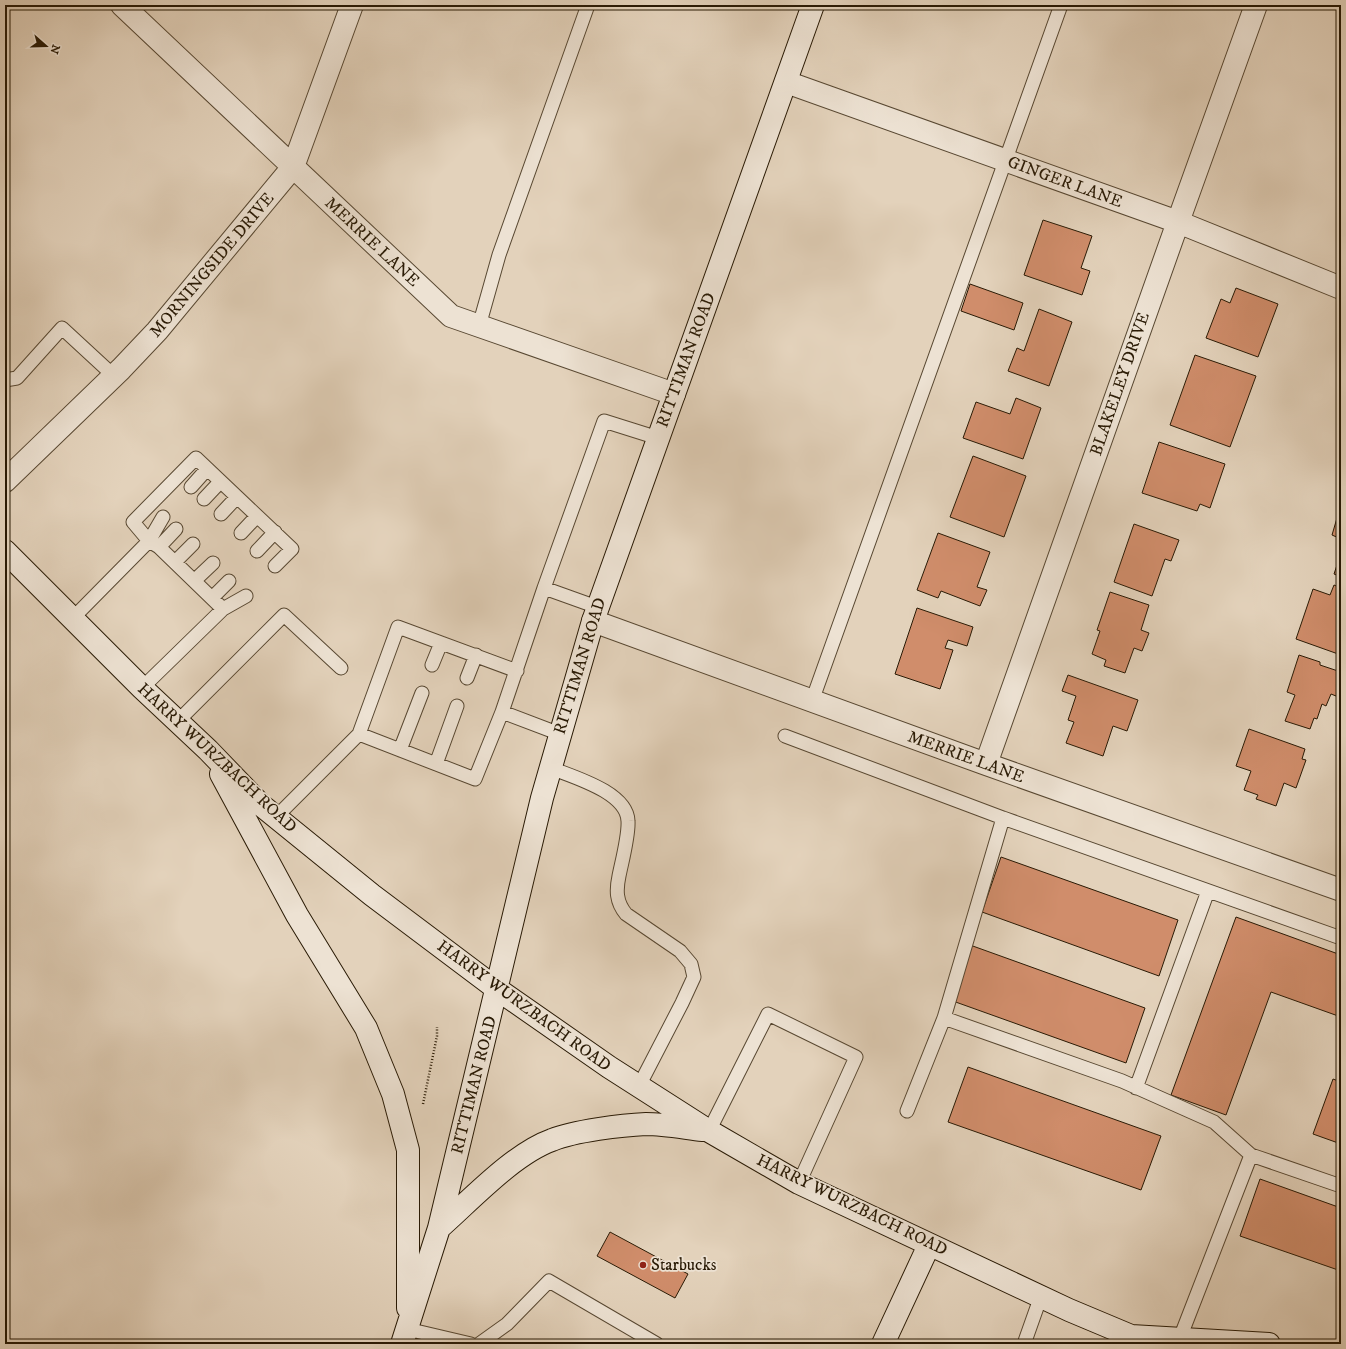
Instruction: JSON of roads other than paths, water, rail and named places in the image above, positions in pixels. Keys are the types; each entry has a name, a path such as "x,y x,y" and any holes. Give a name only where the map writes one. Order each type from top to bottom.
{"street":[{"name":"MERRIE LANE","path":"122,5 451,316 674,394"},
{"name":"MORNINGSIDE DRIVE","path":"5,481 114,376 157,331 293,167 352,5"},
{"name":"RITTIMAN ROAD","path":"405,1336 440,1228 550,768 595,614 813,5"},
{"name":"BLAKELEY DRIVE","path":"986,764 1256,5"},
{"name":"GINGER LANE","path":"786,82 1178,222 1341,288"},
{"name":"HARRY WURZBACH ROAD","path":"5,551 142,688 208,750 261,805 372,895 497,989 638,1086 799,1183 929,1245 1137,1340 1180,1338 1269,1344"},
{"name":"MERRIE LANE","path":"595,614 812,701 986,764 1340,885"},
{"path":"208,750 297,915 366,1028 393,1094 408,1150 405,1336"},
{"path":"440,1228 499,1174 522,1156 552,1140 585,1132 646,1124 709,1130"},
{"path":"882,1344 929,1245"}],"lane":[{"path":"478,326 500,255 588,5"},
{"path":"812,701 1061,5"},
{"path":"5,380 17,378 62,328 114,376"},
{"path":"359,734 475,779 517,671 544,588 604,421 658,438"},
{"path":"223,609 175,562 154,544 133,522 196,458 292,549 275,566"},
{"path":"191,487 207,469"},
{"path":"204,499 220,482"},
{"path":"221,514 237,497"},
{"path":"241,533 257,516"},
{"path":"154,544 163,517"},
{"path":"73,618 154,544 176,529"},
{"path":"257,551 275,532"},
{"path":"175,562 193,544"},
{"path":"194,581 213,563"},
{"path":"212,598 229,581"},
{"path":"544,588 595,614"},
{"path":"142,688 223,609 246,596"},
{"path":"178,721 284,615 341,668"},
{"path":"276,817 359,734 398,627 517,671"},
{"path":"432,665 441,643"},
{"path":"468,678 476,655"},
{"path":"400,750 422,693"},
{"path":"436,764 457,706"},
{"path":"502,712 560,734"},
{"path":"785,736 1003,818 1341,938"},
{"path":"550,768 590,783 613,796 624,808 628,821 617,889 619,906 626,914 680,951 692,964 694,977 682,1003 638,1086"},
{"path":"907,1111 944,1018 1003,818"},
{"path":"1136,1088 1208,891"},
{"path":"709,1130 768,1014 856,1057 799,1183"},
{"path":"944,1018 1136,1088 1214,1122 1252,1155 1341,1186"},
{"path":"1180,1338 1252,1155"},
{"path":"478,1344 507,1324 549,1281 657,1344"},
{"path":"1024,1344 1041,1296"},
{"path":"405,1336 471,1344"}],"place":[{"name":"Starbucks","path":"643,1265"}]}
